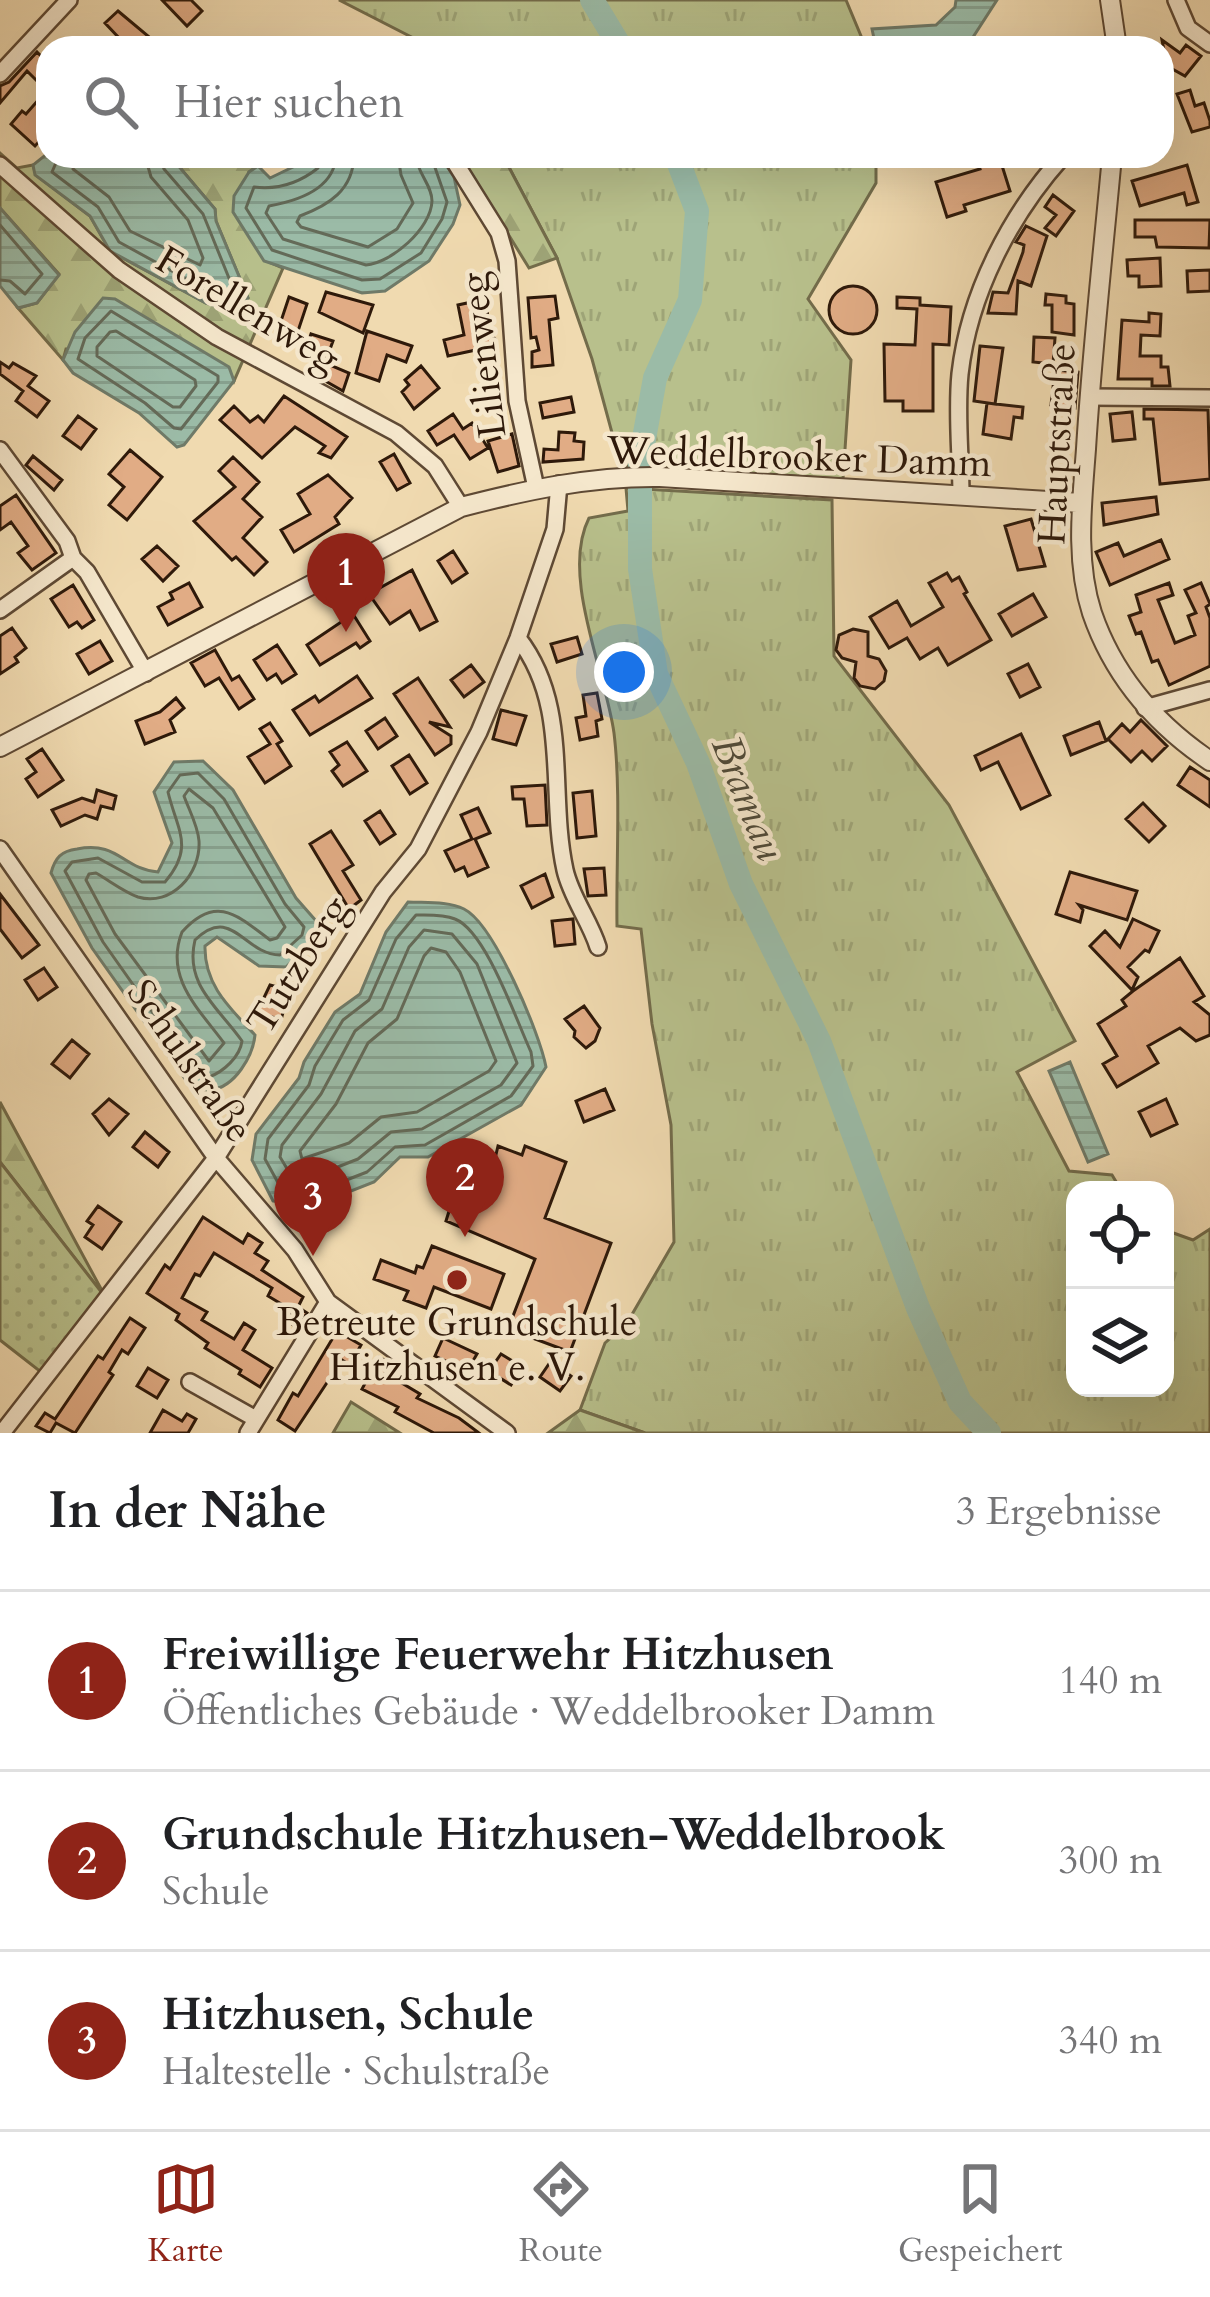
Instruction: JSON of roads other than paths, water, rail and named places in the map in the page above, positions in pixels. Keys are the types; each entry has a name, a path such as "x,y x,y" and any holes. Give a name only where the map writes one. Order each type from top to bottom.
{"street":[{"path":"0,74 69,0"},
{"path":"1110,0 1115,36"},
{"path":"1177,0 1188,28 1210,44"},
{"name":"Forellenweg","path":"0,165 119,270 217,337 396,433 435,466 461,507"},
{"name":"Lilienweg","path":"459,168 499,233 507,261 517,401 536,488"},
{"path":"961,496 961,374 972,322 1003,239 1052,168"},
{"name":"Hauptstraße","path":"1111,168 1081,503 1083,565 1091,610 1113,659 1145,708 1210,761"},
{"path":"1089,398 1210,398"},
{"path":"0,451 67,541 73,559 87,572 146,673"},
{"name":"Weddelbrooker Damm","path":"0,748 461,507 536,488 624,476 1081,503"},
{"name":"Tutzberg","path":"2,1433 217,1158 383,892 418,848 478,732 518,638 555,529 559,484"},
{"path":"0,610 73,559"},
{"path":"518,638 531,654 548,695 565,872 598,946"},
{"path":"1145,708 1210,690"},
{"name":"Schulstraße","path":"0,849 217,1158 295,1250 328,1302 508,1433"},
{"path":"190,1382 252,1426 328,1302"}],"water":[{"path":"956,0 997,0 974,36 873,36 872,29 936,25"},
{"path":"33,165 180,168 215,209 248,298 236,312 206,303 110,251 90,216 35,175"},
{"path":"255,168 270,178 291,168 448,168 460,205 429,261 385,291 362,293 264,261 233,212 234,196"},
{"path":"0,208 59,275 37,303 18,308 0,286"},
{"path":"103,298 115,299 229,367 234,381 184,445 177,447 139,413 73,373 63,360 75,332"},
{"path":"203,761 233,790 296,898 317,922 314,940 286,967 259,966 217,937 205,946 214,984 255,1035 247,1061 235,1077 208,1090 190,1086 92,948 51,873 63,854 91,848 158,872 172,843 154,792 174,762"},
{"path":"408,902 451,905 476,919 514,981 546,1067 521,1105 428,1157 400,1157 374,1182 308,1208 273,1201 252,1160 256,1134 299,1078 335,1012 360,994 386,932"},
{"path":"1070,1062 1108,1154 1088,1162 1049,1071"}],"waterway":[{"name":"Bramau","path":"592,0 614,36"},
{"name":"Bramau","path":"681,168 697,211 690,300 655,378 640,461 640,569 656,674 698,763 741,884 819,1041 918,1308 960,1402 989,1433"}],"place":[{"name":"Freiwillige Feuerwehr Hitzhusen","path":"346,632"},
{"name":"Grundschule Hitzhusen-Weddelbrook","path":"465,1237"},
{"name":"Hitzhusen, Schule","path":"313,1256"},
{"name":"Betreute Grundschule Hitzhusen e. V.","path":"457,1280"}]}
